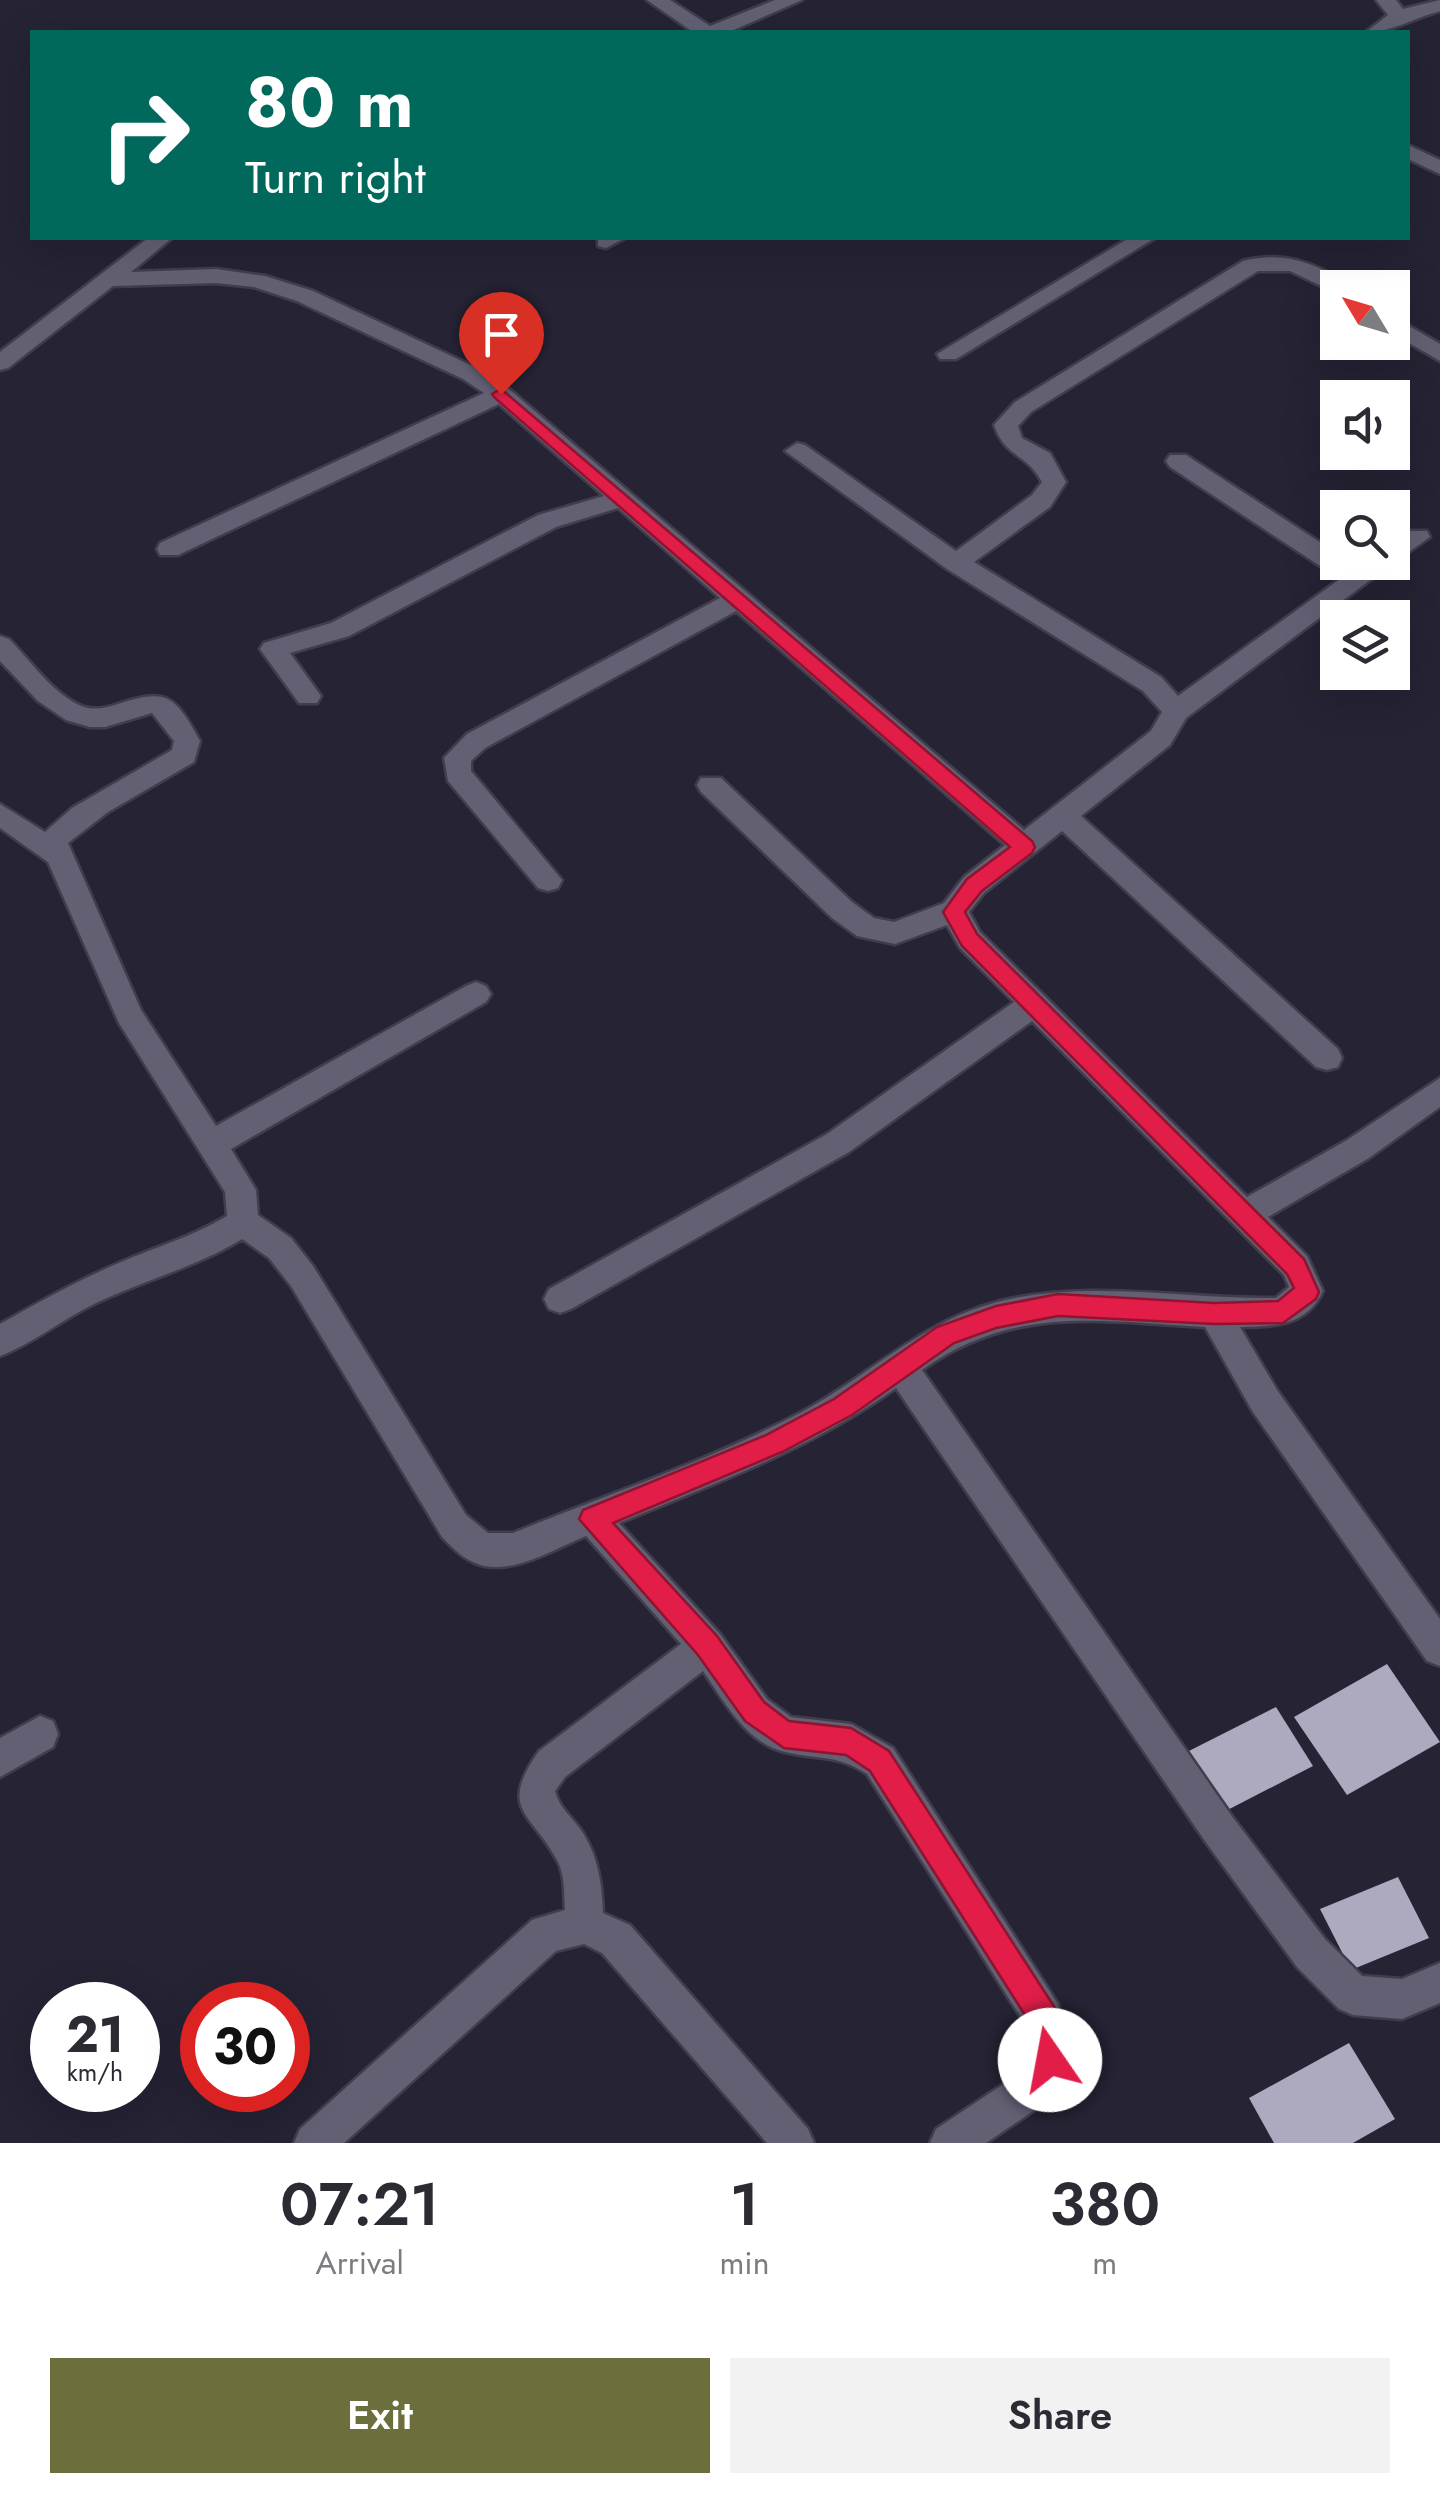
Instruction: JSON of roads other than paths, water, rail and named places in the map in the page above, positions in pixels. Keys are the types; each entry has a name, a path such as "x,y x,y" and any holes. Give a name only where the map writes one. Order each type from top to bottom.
{"street":[{"path":"657,0 707,30"},
{"path":"715,30 792,0"},
{"path":"1377,30 1393,8 1440,5"},
{"path":"1410,152 1440,168"},
{"path":"0,362 157,240"},
{"path":"948,354 1141,240"},
{"path":"956,563 1041,501 1054,482 1042,459 1012,442 1006,425 1022,407 1251,266 1274,260 1305,266 1320,276"},
{"path":"106,280 216,276 258,281 322,304 471,374 501,394 1024,847"},
{"path":"1410,335 1440,354"},
{"path":"170,549 501,394"},
{"path":"797,451 956,563 1152,684 1176,711"},
{"path":"1178,461 1320,554"},
{"path":"308,696 273,649 340,630 548,522 622,500"},
{"path":"1410,542 1418,537"},
{"path":"711,785 842,910 867,928 895,933 954,912 974,885 1161,738 1176,711 1357,580"},
{"path":"548,880 458,774 457,758 476,741 738,600"},
{"path":"0,645 66,710 83,718 104,718 136,705 157,703 171,714 187,741 184,755 167,768 66,825 52,841 143,1040 240,1190 242,1222"},
{"path":"0,814 56,854"},
{"path":"1065,817 1327,1058"},
{"path":"242,1222 280,1248 302,1276 454,1526 481,1549 513,1549 773,1444 843,1407 945,1335 996,1317 1058,1305 1214,1314 1283,1312 1307,1292 1296,1266 970,940 954,912"},
{"path":"212,1144 476,994"},
{"path":"560,1298 838,1143 1033,1004"},
{"path":"1242,1215 1358,1149 1440,1090"},
{"path":"0,1341 77,1297 139,1268 199,1250 242,1222"},
{"path":"1214,1314 1265,1401 1440,1649"},
{"path":"902,1369 1218,1828 1311,1953 1353,1994 1402,1999 1440,1983"},
{"path":"592,1519 707,1646 754,1712 784,1734 851,1742 880,1761 1044,2018 1050,2060 1031,2089 950,2143"},
{"path":"584,1924 582,1884 574,1854 540,1812 536,1787 552,1764 707,1646"},
{"path":"0,1759 40,1734"},
{"path":"314,2143 546,1934 584,1924 616,1939 777,2137"}]}
